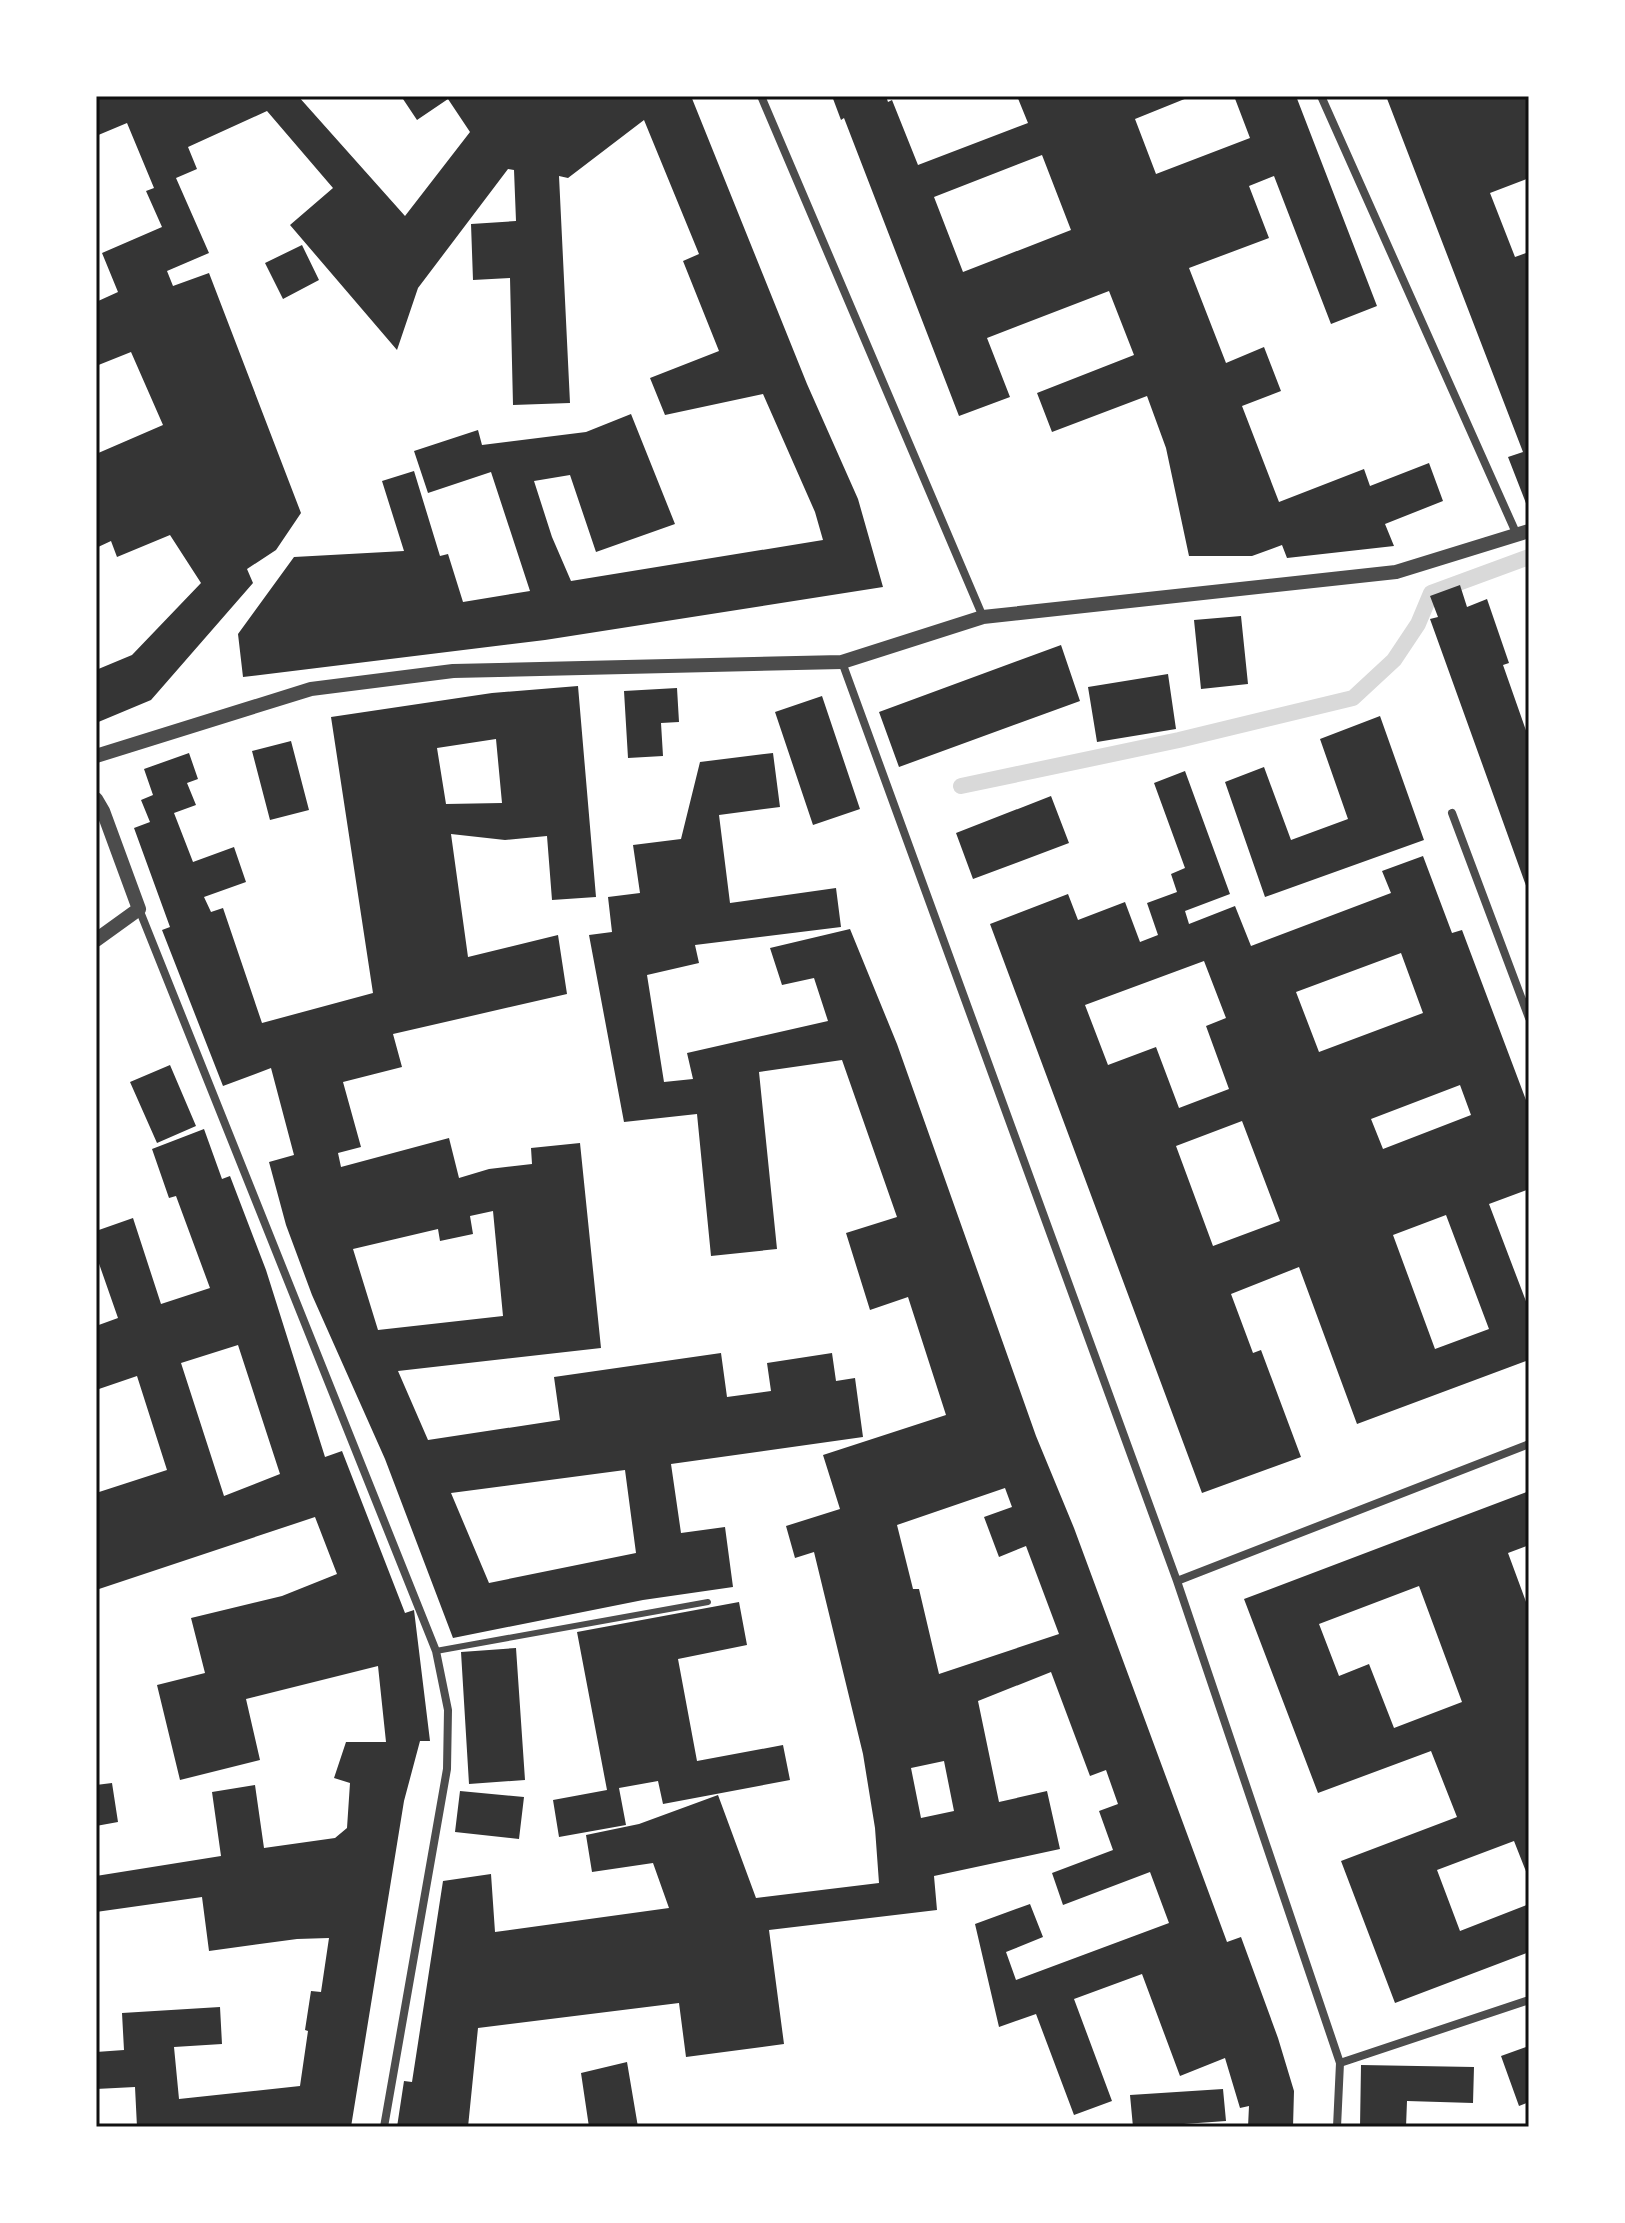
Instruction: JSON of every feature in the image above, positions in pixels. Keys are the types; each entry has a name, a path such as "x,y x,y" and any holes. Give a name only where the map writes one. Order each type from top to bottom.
{"street":[{"path":"761,96 983,617"},
{"path":"96,756 311,689 453,671 842,662 983,617 1396,572 1523,533 1321,96"},
{"path":"842,662 1177,1581 1340,2063 1337,2127"},
{"path":"96,799 436,1651 448,1710 447,1769 384,2127"},
{"path":"1452,813 1529,1018"},
{"path":"96,940 139,909"},
{"path":"1177,1581 1529,1444"},
{"path":"1340,2063 1529,2000"}],"lane":[{"path":"436,1651 708,1602"}],"building":[{"path":"96,96 298,96 405,216 470,132 448,99 417,120 401,96 691,96 807,384 858,499 883,587 545,640 243,677 238,634 294,557 404,551 382,481 414,471 440,556 448,554 463,602 530,591 491,472 428,493 414,451 478,430 482,445 586,432 631,414 675,524 596,552 570,475 534,481 552,537 571,581 823,540 815,512 763,394 665,415 650,378 719,351 683,261 699,254 644,120 568,178 559,176 570,403 513,405 510,278 473,280 471,224 516,221 514,170 508,169 418,288 397,350 290,225 333,188 267,111 188,147 197,169 176,178 209,253 167,271 173,286 209,273 301,513 276,550 247,569 253,583 151,700 96,723 96,670 132,655 201,583 170,535 117,557 111,541 96,548 96,454 163,425 131,352 96,366 96,302 118,292 102,253 162,227 146,191 154,188 127,123 96,136"},
{"path":"832,96 886,96 888,102 892,100 918,165 1028,123 1017,96 1192,96 1135,119 1156,174 1250,138 1234,96 1296,96 1377,306 1331,324 1274,176 1249,186 1269,238 1189,268 1226,363 1264,347 1281,391 1242,406 1279,502 1364,469 1370,486 1429,463 1443,501 1385,524 1394,546 1287,558 1282,545 1252,556 1189,556 1166,448 1147,396 1052,432 1037,393 1134,355 1109,291 987,338 1010,397 959,416 844,118 841,120","holes":["1042,155 1071,230 963,272 934,197"]},
{"path":"1386,96 1529,96 1529,178 1490,193 1515,257 1529,252 1529,511 1508,457 1523,452"},
{"path":"302,245 319,280 283,299 265,263"},
{"path":"1460,585 1467,607 1487,599 1509,663 1503,665 1529,739 1529,894 1430,619 1438,617 1430,596"},
{"path":"1241,616 1248,684 1201,689 1194,620"},
{"path":"1061,645 1080,701 899,767 879,712"},
{"path":"1168,674 1176,729 1097,742 1088,687"},
{"path":"578,686 596,897 552,900 547,836 505,840 451,834 468,957 558,935 567,994 393,1034 402,1067 343,1082 361,1147 338,1153 341,1167 449,1138 459,1178 489,1169 532,1164 531,1148 580,1143 601,1348 398,1371 428,1440 560,1420 554,1377 721,1353 727,1397 771,1391 767,1363 832,1353 836,1381 855,1378 863,1437 671,1464 681,1533 725,1527 733,1587 643,1600 453,1638 385,1459 312,1295 286,1225 269,1162 294,1155 271,1068 223,1086 162,930 170,927 134,828 150,822 141,800 153,795 144,769 189,753 198,779 187,783 196,805 174,813 193,862 234,847 246,882 204,897 211,912 223,908 262,1023 373,993 331,717 492,693","holes":["496,739 502,803 446,804 437,748","493,1211 503,1316 378,1330 353,1249 438,1229 440,1241 473,1234 470,1216","625,1470 636,1553 489,1583 451,1493"]},
{"path":"677,688 679,722 661,723 663,756 628,758 624,691"},
{"path":"822,696 860,809 813,825 775,712"},
{"path":"1380,716 1424,840 1265,897 1225,782 1264,767 1291,840 1348,819 1320,739"},
{"path":"291,741 309,810 270,820 252,751"},
{"path":"773,753 780,807 719,815 730,903 836,888 841,927 695,945 699,963 647,975 664,1082 693,1079 687,1053 828,1021 814,978 782,985 770,948 850,929 897,1044 1036,1436 1074,1528 1227,1942 1241,1937 1294,2091 1293,2127 1248,2127 1249,2106 1240,2108 1225,2058 1180,2076 1142,1974 1074,1999 1112,2101 1074,2115 1036,2014 999,2027 975,1924 1030,1904 1043,1937 1006,1952 1016,1980 1169,1923 1150,1872 1063,1905 1052,1873 1113,1850 1099,1811 1118,1804 1106,1770 1090,1776 1051,1672 978,1701 999,1802 1047,1791 1060,1849 934,1876 937,1910 769,1930 784,2044 686,2057 679,2003 478,2028 468,2127 397,2127 404,2081 412,2082 443,1881 491,1874 495,1932 669,1908 653,1863 592,1872 586,1835 639,1824 718,1795 756,1898 879,1883 875,1828 863,1754 814,1552 795,1558 786,1526 840,1509 823,1455 946,1415 908,1297 870,1310 846,1233 897,1217 842,1060 759,1072 777,1249 711,1256 697,1114 624,1122 589,935 612,932 608,897 640,893 633,845 681,839 700,762","holes":["1005,1488 1012,1507 984,1517 999,1557 1026,1546 1059,1634 939,1674 919,1589 913,1589 897,1525","944,1761 954,1811 921,1818 911,1768"]},
{"path":"1185,771 1230,894 1185,911 1189,924 1235,906 1251,946 1391,893 1382,871 1423,856 1452,933 1462,930 1529,1108 1529,1189 1489,1204 1529,1303 1529,1360 1357,1424 1299,1267 1231,1294 1253,1353 1261,1350 1301,1457 1202,1493 990,924 1068,894 1078,920 1125,902 1140,942 1158,935 1147,903 1177,892 1171,874 1185,868 1154,783","holes":["1401,953 1423,1013 1319,1052 1296,992","1204,961 1226,1018 1206,1026 1229,1089 1179,1108 1156,1047 1108,1065 1085,1005","1460,1085 1471,1115 1383,1149 1371,1119","1242,1121 1280,1221 1213,1246 1176,1146","1446,1215 1489,1329 1435,1349 1393,1235"]},
{"path":"1051,796 1069,843 973,879 956,833"},
{"path":"170,1065 196,1126 157,1143 130,1082"},
{"path":"204,1129 222,1179 230,1176 266,1270 325,1457 342,1451 405,1613 414,1610 430,1741 420,1741 404,1801 351,2127 137,2127 135,2087 96,2089 96,2052 124,2050 122,2013 220,2007 222,2044 174,2047 179,2099 300,2086 311,1991 321,1992 329,1938 297,1939 209,1951 202,1897 96,1912 96,1876 221,1856 212,1792 255,1785 264,1848 335,1838 347,1828 350,1783 334,1778 346,1742 386,1742 378,1666 246,1699 260,1760 180,1780 157,1685 205,1673 191,1618 282,1596 337,1574 315,1517 96,1590 96,1493 167,1470 137,1376 96,1390 96,1326 118,1318 96,1255 96,1231 133,1218 161,1304 210,1288 176,1196 169,1198 152,1149","holes":["238,1345 280,1474 224,1496 181,1363"]},
{"path":"1529,1491 1529,1545 1508,1553 1529,1610 1529,1879 1514,1841 1437,1870 1460,1931 1529,1904 1529,1952 1395,2003 1341,1861 1457,1817 1431,1751 1318,1793 1244,1599","holes":["1419,1586 1462,1702 1394,1728 1369,1664 1339,1676 1319,1624"]},
{"path":"739,1602 747,1645 678,1659 697,1761 783,1745 790,1780 663,1804 658,1781 619,1788 626,1825 559,1837 553,1800 607,1790 577,1632"},
{"path":"516,1648 525,1780 469,1784 461,1652"},
{"path":"112,1783 118,1822 96,1826 96,1785"},
{"path":"460,1791 524,1797 519,1839 455,1832"},
{"path":"1529,2046 1529,2102 1519,2106 1501,2056"},
{"path":"627,2062 638,2127 589,2127 581,2073"},
{"path":"1361,2065 1474,2067 1473,2103 1407,2101 1406,2127 1360,2127"},
{"path":"1223,2089 1226,2121 1133,2127 1130,2095"}],"waterway":[{"path":"961,786 1179,740 1353,698 1394,660 1418,624 1431,593 1529,557"}]}
